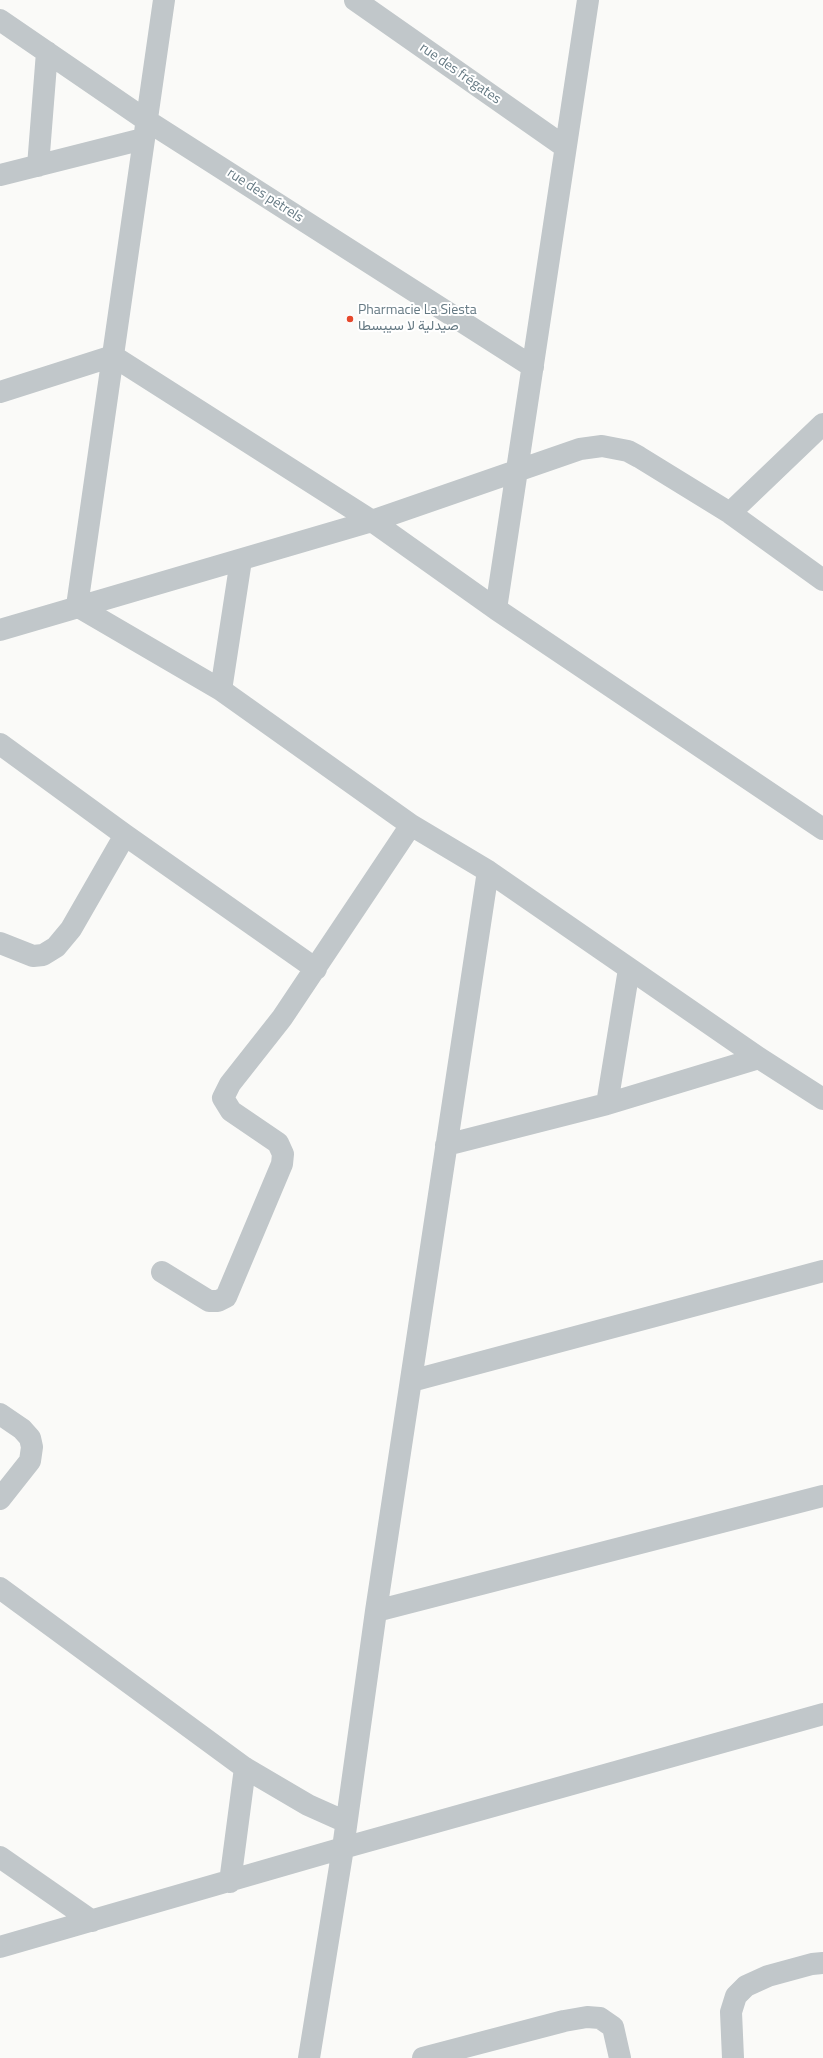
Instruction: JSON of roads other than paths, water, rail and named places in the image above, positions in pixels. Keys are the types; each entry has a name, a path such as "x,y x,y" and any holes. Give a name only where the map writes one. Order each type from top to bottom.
{"street":[{"path":"76,606 164,0"},
{"name":"rue des frégates","path":"355,0 565,147"},
{"path":"496,609 588,0"},
{"name":"rue des pétrels","path":"0,20 48,52 145,129 533,367"},
{"path":"38,166 48,52"},
{"path":"0,175 38,166 145,129"},
{"path":"0,392 113,356"},
{"path":"113,356 372,521 496,609 823,829"},
{"path":"730,513 823,424"},
{"path":"0,630 76,606 241,560 372,521 580,449 602,446 628,450 730,513 823,580"},
{"path":"221,690 241,560"},
{"path":"76,606 221,690 411,824 488,872 759,1058 823,1099"},
{"path":"0,744 125,835 316,969"},
{"path":"162,1272 209,1301 218,1301 226,1296 282,1164 283,1154 278,1143 231,1111 223,1098 230,1084 282,1018 316,969 411,824"},
{"path":"0,943 33,956 43,955 56,947 71,929 125,835"},
{"path":"309,2058 343,1848 410,1381 488,872"},
{"path":"607,1104 629,969"},
{"path":"446,1145 607,1104 759,1058"},
{"path":"410,1381 823,1271"},
{"path":"0,1414 22,1429 30,1438 32,1447 30,1461 0,1499"},
{"path":"376,1611 823,1496"},
{"path":"0,1588 245,1768 308,1805 346,1822"},
{"path":"0,1947 230,1882 343,1848 823,1714"},
{"path":"230,1882 245,1768"},
{"path":"0,1857 92,1921"},
{"path":"733,2058 731,2012 736,1996 746,1986 768,1976 812,1964 823,1963"},
{"path":"423,2058 564,2021 587,2017 600,2018 613,2027 620,2058"}],"place":[{"name":"Pharmacie La Siesta صيدلية لا سيبسطا","path":"350,319"}]}
